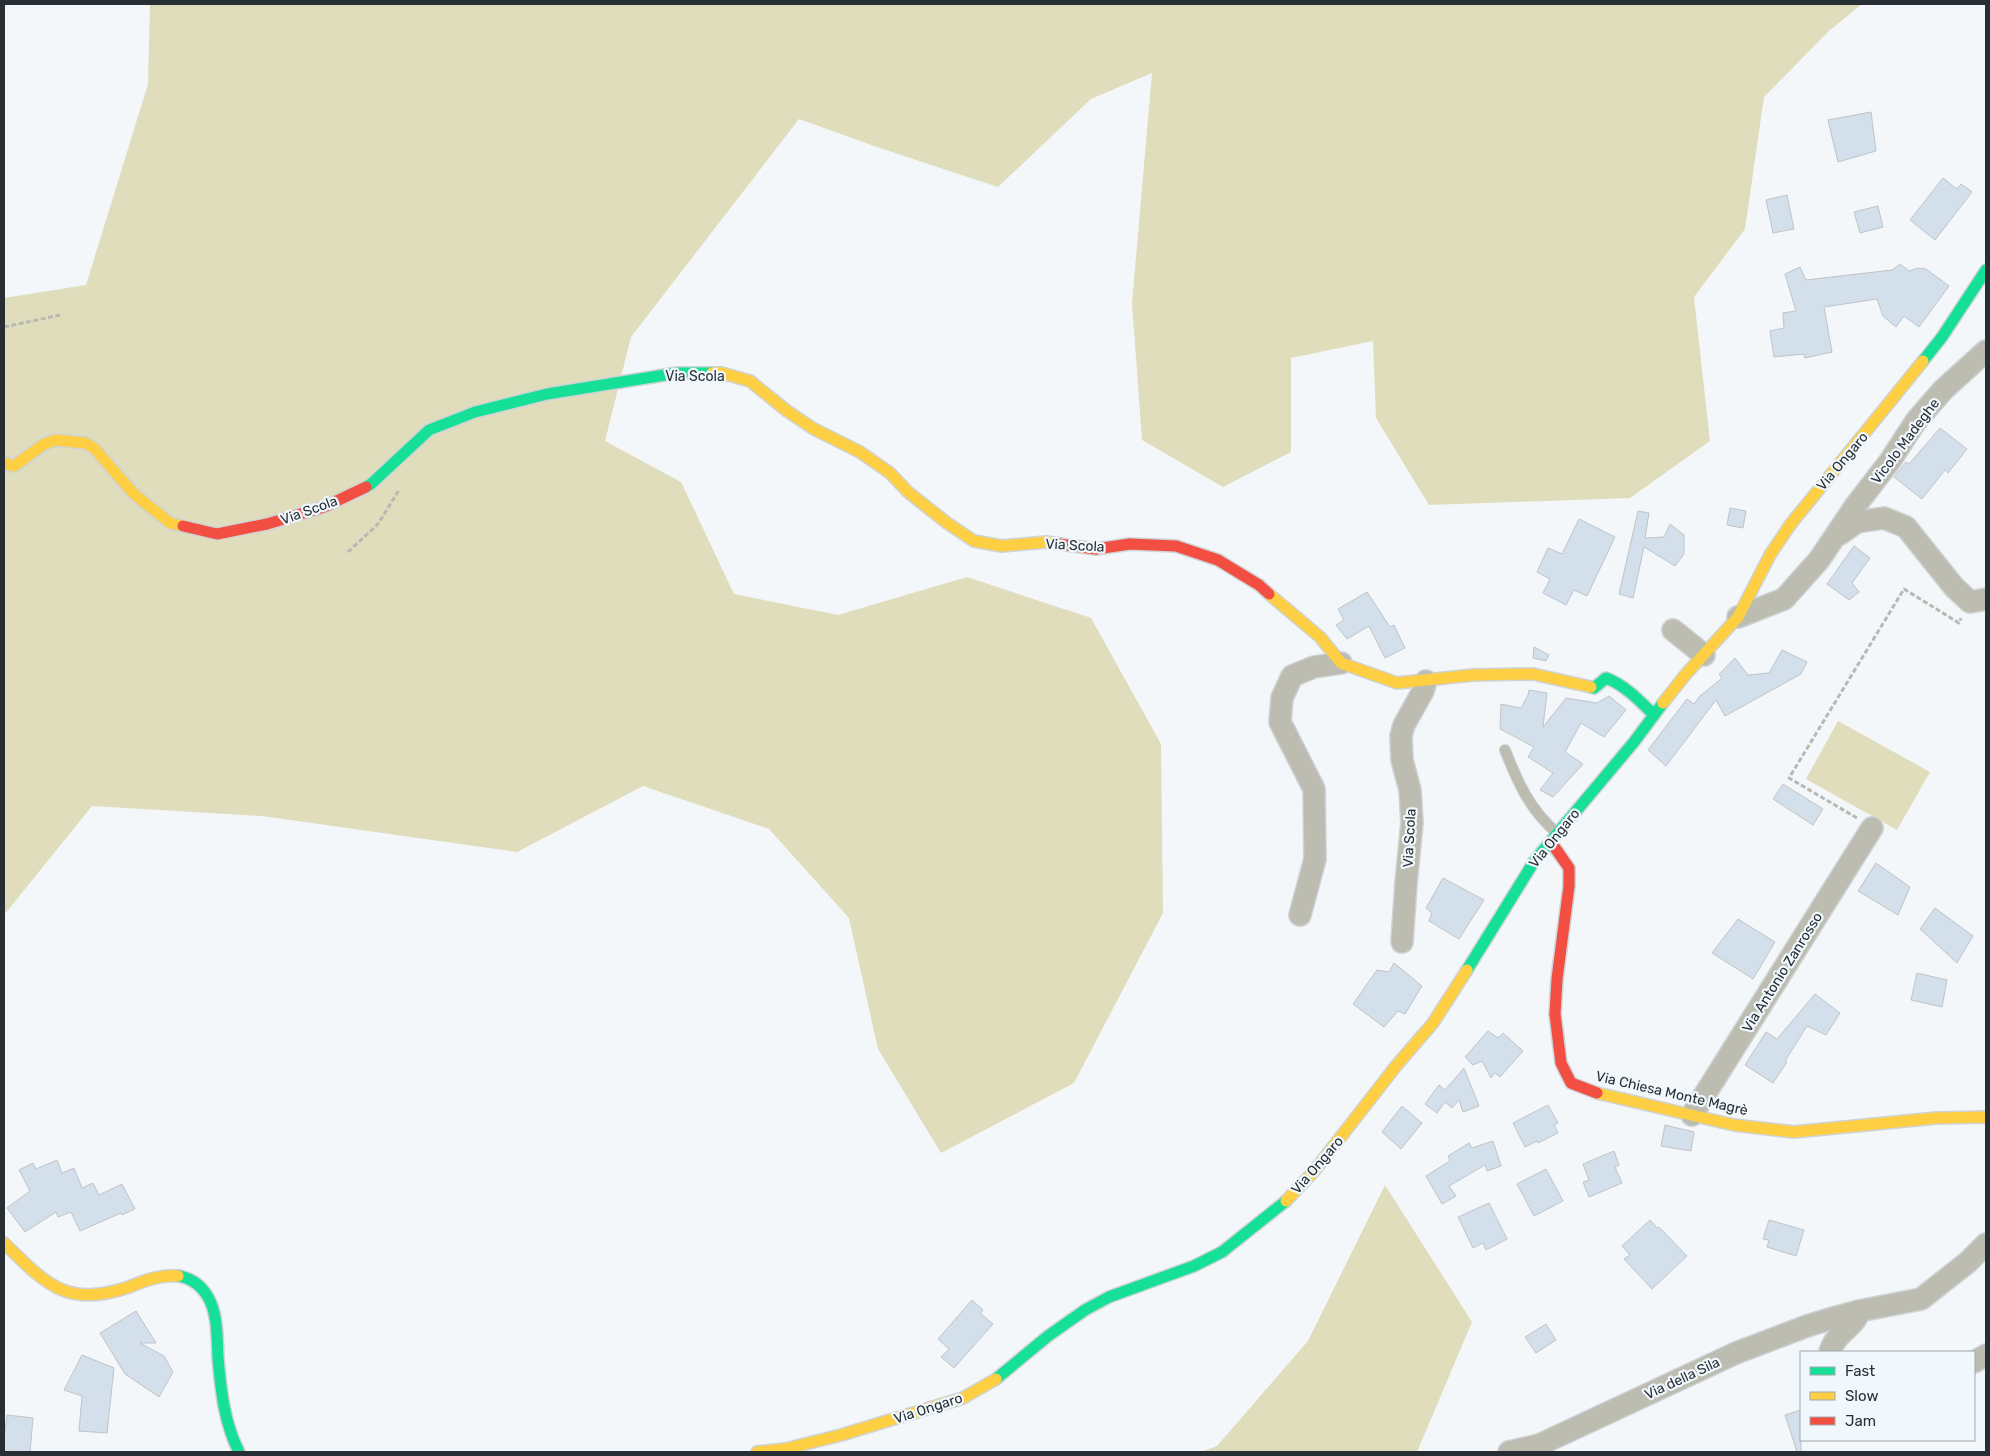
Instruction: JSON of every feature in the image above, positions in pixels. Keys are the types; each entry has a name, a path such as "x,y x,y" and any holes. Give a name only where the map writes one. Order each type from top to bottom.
{"street":[{"name":"Via Ongaro","path":"758,1452 785,1449 841,1436 963,1398 997,1378 1048,1336 1085,1310 1109,1297 1201,1262 1222,1252 1281,1206 1316,1170 1396,1066 1433,1023 1464,977 1535,860 1704,655 1738,617 1770,555 1790,525 1942,337 1986,270"},
{"name":"Vicolo Madeghe","path":"1738,617 1784,599 1819,560 1890,461 1916,421 1944,390 1986,351"},
{"name":"Via Scola","path":"4,463 14,466 44,444 56,440 84,443 94,448 134,494 170,523 217,534 268,524 324,507 371,484 429,430 475,412 546,394 677,373 722,373 750,381 787,411 814,429 860,452 890,473 908,492 947,523 974,541 1002,546 1046,542 1096,549 1130,544 1176,546 1218,560 1259,585 1320,637 1341,663"},
{"name":"Vicolo Madeghe","path":"1834,539 1857,522 1884,518 1906,527 1954,587 1978,600"},
{"path":"1673,630 1704,655"},
{"path":"1300,915 1315,859 1314,789 1280,722 1282,698 1292,676 1314,668 1341,663 1397,683 1473,675 1533,674 1594,688 1606,678 1612,679 1619,684 1654,715"},
{"name":"Via Scola","path":"1402,942 1412,823 1410,790 1402,760 1401,736 1404,725 1423,691 1426,681"},
{"name":"Via Antonio Zanrosso","path":"1692,1115 1872,828"},
{"name":"Via Chiesa Monte Magrè","path":"1555,838 1569,868 1569,886 1556,979 1555,1014 1561,1062 1571,1083 1597,1093 1734,1125 1794,1132 1936,1118 1986,1118"},
{"path":"4,1243 46,1282 72,1294 99,1296 168,1274 182,1276 194,1281 208,1296 214,1312 222,1403 234,1443 239,1452"},
{"name":"Via della Sila","path":"1510,1452 1540,1445 1736,1353 1807,1326 1859,1311 1921,1299 1968,1262 1986,1244"},
{"path":"1830,1351 1833,1342 1857,1319 1859,1311"},
{"path":"1975,1361 1986,1355"}],"lane":[{"path":"1505,750 1521,788 1555,838"}],"path":[{"path":"4,327 60,314"},
{"path":"1872,828 1789,778 1904,589 1959,622 1978,600"}],"shaded area":[{"path":"150,4 1862,4 1829,31 1764,97 1745,229 1694,297 1710,441 1630,498 1429,505 1376,418 1373,341 1291,358 1291,452 1223,487 1142,440 1132,303 1152,73 1091,99 998,187 799,119 631,337 605,441 681,482 734,594 838,615 967,577 1091,618 1161,744 1163,913 1074,1083 941,1153 878,1049 849,918 769,829 643,786 517,852 262,816 92,806 4,915 4,298 86,285 148,84"},
{"path":"1838,721 1930,772 1897,830 1806,779"},
{"path":"1385,1185 1472,1322 1417,1452 1201,1452 1217,1446 1308,1341"}],"building":[{"path":"1871,112 1876,151 1838,162 1828,120"},
{"path":"1943,178 1957,189 1961,184 1972,192 1935,240 1910,220"},
{"path":"1787,195 1794,229 1773,233 1766,200"},
{"path":"1878,206 1883,227 1860,233 1854,212"},
{"path":"1900,264 1909,271 1918,268 1926,269 1949,286 1919,327 1904,316 1896,327 1883,316 1877,299 1824,307 1832,352 1805,358 1804,354 1774,357 1770,331 1784,328 1783,313 1796,311 1785,274 1800,267 1806,280 1892,270"},
{"path":"1940,428 1967,449 1948,473 1945,470 1922,499 1894,477 1906,462 1909,464"},
{"path":"1730,508 1746,511 1743,528 1727,525"},
{"path":"1638,511 1649,513 1645,538 1664,537 1670,524 1684,535 1684,554 1675,566 1644,547 1633,598 1619,594"},
{"path":"1579,519 1615,537 1587,596 1574,590 1566,605 1543,593 1550,579 1537,572 1548,548 1562,554"},
{"path":"1854,546 1870,558 1852,583 1859,592 1849,600 1827,584"},
{"path":"1367,592 1390,627 1394,625 1405,648 1385,658 1369,626 1347,639 1336,625 1344,620 1338,609"},
{"path":"1534,647 1549,655 1546,661 1533,658"},
{"path":"1782,650 1807,662 1801,674 1725,716 1716,700 1666,766 1648,750 1687,699 1694,704 1700,696 1722,678 1719,674 1735,658 1748,675 1769,673"},
{"path":"1529,690 1547,693 1543,727 1566,698 1597,703 1609,696 1626,710 1604,737 1581,723 1565,752 1583,764 1553,797 1540,790 1553,773 1528,757 1534,747 1500,729 1501,704 1521,708"},
{"path":"1783,784 1823,809 1813,825 1773,799"},
{"path":"1876,863 1910,887 1898,915 1858,891"},
{"path":"1443,878 1484,900 1459,939 1429,921 1432,913 1426,908"},
{"path":"1935,908 1973,936 1957,963 1920,929"},
{"path":"1738,919 1775,942 1753,979 1712,953"},
{"path":"1394,963 1422,986 1405,1014 1398,1011 1384,1027 1353,1004 1377,970 1389,972"},
{"path":"1917,973 1947,980 1942,1007 1911,1000"},
{"path":"1815,994 1840,1013 1826,1035 1807,1026 1773,1083 1745,1065 1766,1032 1777,1039"},
{"path":"1488,1031 1498,1038 1503,1033 1523,1051 1500,1077 1495,1073 1491,1078 1482,1061 1473,1065 1465,1057"},
{"path":"1464,1068 1479,1106 1463,1112 1459,1100 1452,1108 1445,1102 1437,1113 1425,1104 1439,1085 1445,1090"},
{"path":"1548,1105 1558,1123 1554,1125 1558,1133 1525,1147 1513,1123"},
{"path":"1402,1106 1422,1123 1401,1149 1382,1132"},
{"path":"1665,1125 1694,1132 1691,1151 1661,1146"},
{"path":"1493,1141 1501,1166 1487,1171 1485,1165 1449,1186 1456,1196 1442,1204 1426,1176 1450,1161 1448,1156 1469,1143 1472,1148"},
{"path":"1614,1151 1619,1165 1615,1167 1622,1183 1589,1197 1583,1182 1589,1180 1583,1164"},
{"path":"57,1160 62,1173 74,1168 82,1188 93,1183 99,1195 122,1184 135,1209 80,1231 71,1212 58,1217 56,1212 25,1232 7,1208 30,1191 19,1170 33,1163 36,1169"},
{"path":"1546,1169 1563,1201 1534,1216 1517,1184"},
{"path":"1489,1203 1507,1239 1486,1250 1483,1243 1473,1248 1458,1217"},
{"path":"1650,1220 1687,1256 1652,1289 1624,1259 1630,1255 1622,1246"},
{"path":"1769,1220 1804,1230 1796,1256 1767,1247 1769,1240 1763,1239"},
{"path":"972,1300 983,1310 980,1313 993,1324 954,1368 941,1357 949,1349 938,1339"},
{"path":"136,1311 156,1343 140,1343 164,1356 173,1372 159,1397 125,1374 100,1333"},
{"path":"1546,1324 1556,1340 1536,1353 1525,1337"},
{"path":"82,1355 114,1368 107,1433 79,1431 82,1396 64,1390"},
{"path":"1800,1410 1801,1452 1797,1452 1785,1415"},
{"path":"7,1415 33,1418 30,1452 4,1452 4,1431"}],"traffic: fast":[{"path":"1923,361 1942,337 1986,270"},
{"path":"366,487 429,430 475,412 547,394 677,373 712,373"},
{"path":"1591,687 1594,688 1606,678 1613,681 1632,694 1654,715"},
{"path":"1467,970 1535,860 1634,742 1663,703"},
{"path":"996,1379 1048,1336 1085,1310 1109,1297 1194,1266 1222,1252 1286,1201"},
{"path":"178,1276 187,1278 199,1286 205,1293 214,1311 224,1406 239,1452"}],"traffic: slow":[{"path":"1663,703 1686,674 1738,617 1770,555 1790,525 1923,361"},
{"path":"712,373 722,373 750,381 787,411 814,429 860,452 890,473 908,492 947,523 974,541 1002,546 1046,542 1059,544"},
{"path":"4,463 14,466 44,444 56,440 85,443 94,448 134,494 170,523 183,526"},
{"path":"1269,594 1320,637 1341,663 1397,683 1473,675 1533,674 1591,687"},
{"path":"1286,1201 1315,1170 1396,1066 1433,1023 1467,970"},
{"path":"1597,1093 1734,1125 1794,1132 1936,1118 1986,1117"},
{"path":"4,1243 45,1280 73,1293 89,1295 107,1293 153,1278 178,1276"},
{"path":"757,1452 785,1449 841,1435 963,1398 996,1379"}],"traffic: jam":[{"path":"183,526 217,534 267,524 324,507 366,487"},
{"path":"1059,544 1096,549 1130,544 1176,546 1218,560 1259,585 1269,594"},
{"path":"1551,842 1569,868 1569,886 1557,979 1555,1014 1561,1063 1571,1083 1597,1093"}]}
